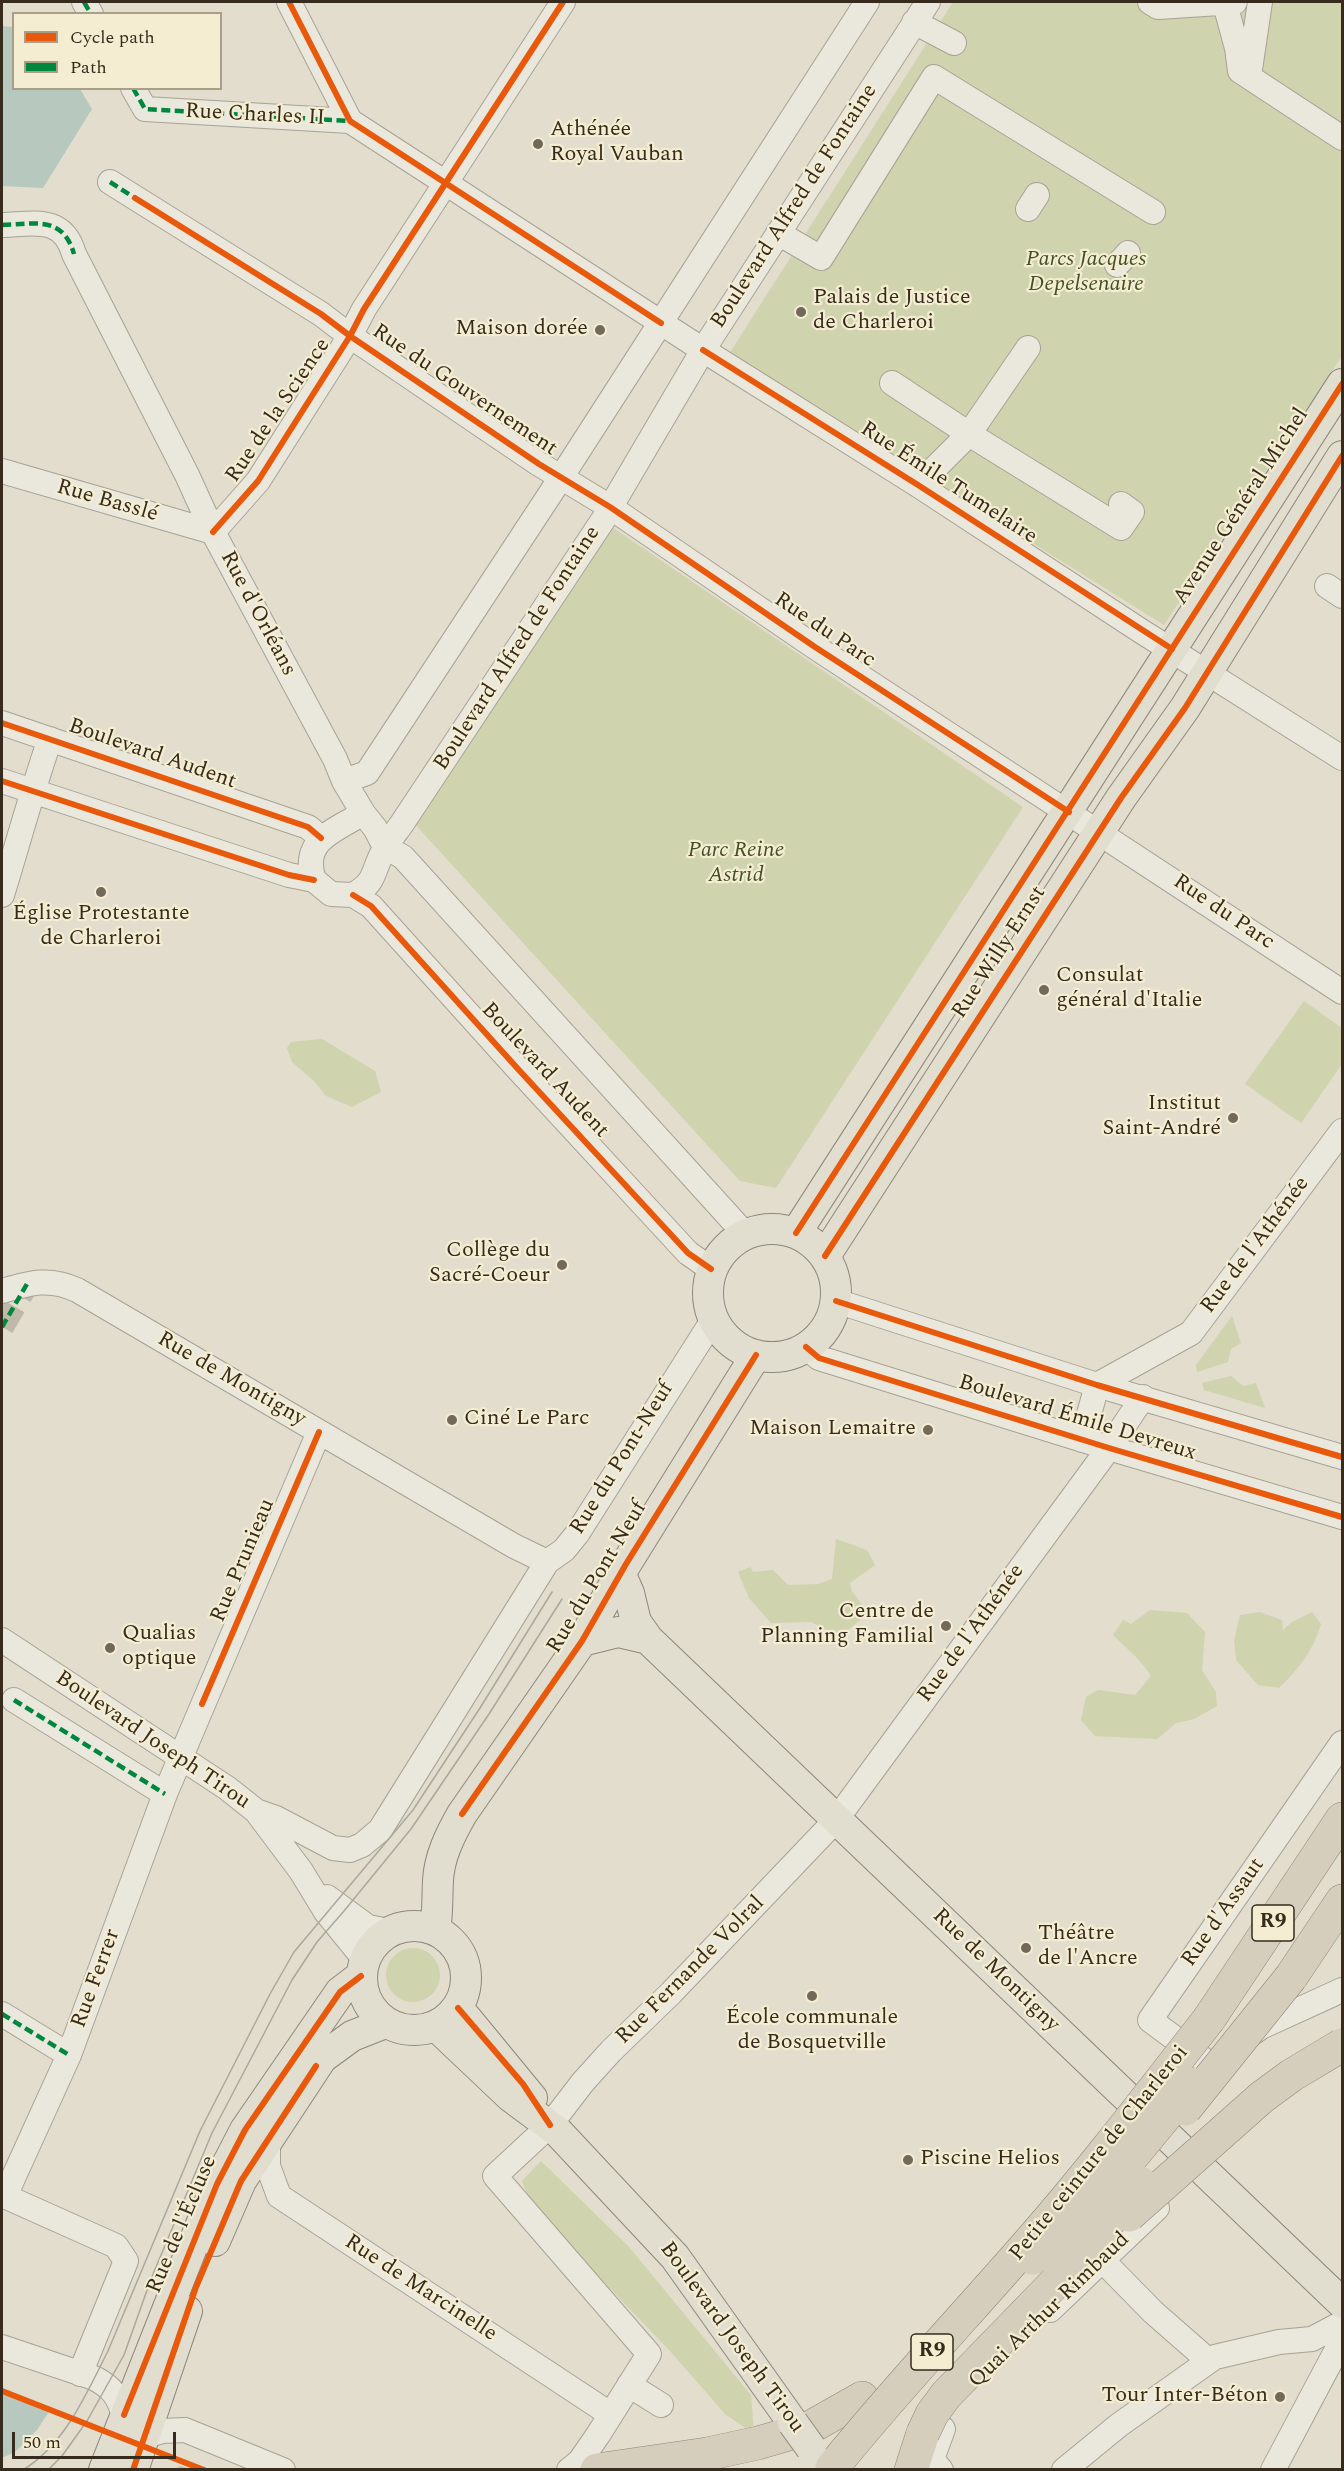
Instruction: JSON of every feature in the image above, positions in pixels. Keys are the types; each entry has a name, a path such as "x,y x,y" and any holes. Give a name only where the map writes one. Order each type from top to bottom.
{"highway":[{"name":"Petite ceinture de Charleroi","path":"826,2465 877,2414 1034,2237 1116,2139 1209,2019 1340,1823"},
{"path":"826,2465 879,2441 1061,2266 1291,1977 1342,1901"},
{"path":"1061,2266 1099,2242 1262,2097 1342,2045"},
{"path":"597,2469 707,2454 758,2444 809,2428 862,2398 899,2369 942,2326 1072,2229 1202,2075"},
{"path":"911,2469 932,2414 946,2395 1082,2255 1188,2122 1202,2075"}],"main road":[{"name":"Avenue Général Michel","path":"1172,649 1342,384"},
{"path":"1209,673 1342,456"},
{"name":"Rue Willy Ernst","path":"796,1233 1172,649"},
{"name":"Rue Willy Ernst","path":"825,1256 1100,831 1209,673"},
{"path":"761,1229 780,1229 796,1233 817,1246 825,1256 834,1277 836,1300 831,1318 820,1335 806,1347 779,1356 756,1355 737,1347 727,1339 713,1320 708,1301 711,1269 722,1252 733,1241 745,1234 761,1229"},
{"name":"Rue du Pont Neuf","path":"435,1929 438,1880 448,1838 462,1814 582,1641 756,1355"},
{"name":"Rue de Montigny","path":"621,1575 629,1593 636,1622 648,1639 1342,2303"},
{"path":"582,1641 618,1632 648,1639"},
{"path":"416,1925 435,1929 460,1952 465,1963 466,1989 447,2017 414,2031 386,2023 371,2008 364,1993 363,1968 376,1942 389,1931 416,1925"},
{"name":"Rue de l'Écluse","path":"129,2430 217,2184 240,2139 340,1992 363,1968"},
{"name":"Boulevard Joseph Tirou","path":"447,2017 511,2097 550,2125 675,2257 793,2423 826,2465"},
{"name":"Rue de l'Écluse","path":"129,2430 196,2287 241,2181 322,2058 352,2036 386,2023"},
{"path":"104,2469 129,2430"},
{"path":"129,2430 133,2469"}],"street":[{"path":"289,2 350,122"},
{"name":"Rue de la Science","path":"213,532 258,481 350,336 364,309 563,2"},
{"path":"344,781 367,773 562,476 867,2"},
{"name":"Boulevard Alfred de Fontaine","path":"353,895 365,888 374,877 377,863 385,847 404,822 610,507 704,350 928,2"},
{"path":"1249,76 1260,2"},
{"path":"1154,4 1230,3 1240,71 1342,138"},
{"path":"914,22 954,43"},
{"path":"778,233 821,258 934,77 1152,212"},
{"name":"Rue Charles II","path":"135,90 145,109 350,122"},
{"name":"Rue Émile Tumelaire","path":"350,122 1342,758"},
{"name":"Rue du Gouvernement","path":"110,182 321,314 539,464 562,476"},
{"name":"Rue d'Orléans","path":"2,225 50,224 69,238 74,254 187,475 213,532 363,813"},
{"path":"918,485 969,434 1028,348"},
{"path":"892,383 969,434 1121,528 1132,512 1121,504"},
{"name":"Rue Basslé","path":"2,471 213,532"},
{"name":"Rue du Parc","path":"562,476 815,647 1100,831 1342,992"},
{"name":"Boulevard Audent","path":"2,723 308,827 321,838"},
{"path":"2,896 32,791 50,739"},
{"name":"Boulevard Audent","path":"2,781 289,875 314,880 331,894 353,895 371,906 518,1070 688,1253 711,1269"},
{"path":"314,880 310,869 310,858 321,838 363,813"},
{"name":"Boulevard Audent","path":"363,813 375,828 385,847 403,857 745,1234"},
{"name":"Rue de l'Athénée","path":"1097,1385 1191,1333 1342,1131"},
{"name":"Rue de Montigny","path":"2,1291 42,1282 62,1283 514,1546 547,1562"},
{"name":"Boulevard Émile Devreux","path":"836,1300 1097,1385 1143,1396 1342,1457"},
{"name":"Rue du Pont-Neuf","path":"256,1811 276,1818 333,1848 350,1850 362,1845 380,1830 547,1562 564,1550 578,1534 713,1320"},
{"name":"Boulevard Émile Devreux","path":"806,1347 819,1358 1082,1440 1342,1517"},
{"name":"Boulevard Émile Devreux","path":"1082,1440 1097,1385"},
{"name":"Boulevard Émile Devreux","path":"1109,1448 1143,1396"},
{"name":"Rue Prunieau","path":"180,1759 319,1432"},
{"name":"Rue de l'Athénée","path":"836,1820 1109,1448"},
{"name":"Boulevard Joseph Tirou","path":"2,1640 227,1788 256,1811 310,1886 363,1968"},
{"path":"14,1700 165,1794"},
{"name":"Rue d'Assaut","path":"1202,2075 1150,2020 1342,1743"},
{"name":"Rue Ferrer","path":"4,2195 69,2055 180,1759"},
{"name":"Rue Fernande Volral","path":"550,2125 583,2082 611,2051 672,1993 836,1820"},
{"name":"Boulevard Joseph Tirou","path":"310,1886 368,1927 389,1931"},
{"path":"1161,2128 1202,2075 1260,2027 1342,1990"},
{"path":"2,2014 69,2055"},
{"path":"550,2125 495,2176 649,2354 580,2461 568,2469"},
{"name":"Rue de Marcinelle","path":"268,2140 268,2166 279,2196 610,2414"},
{"name":"Quai Arthur Rimbaud","path":"941,2469 932,2459 938,2440 957,2400 1200,2167"},
{"name":"Rue de l'Écluse","path":"4,2195 116,2246 126,2261 80,2374"},
{"path":"1102,2260 1152,2312 1209,2361"},
{"path":"1064,2469 1119,2424 1215,2357 1279,2342 1312,2339 1342,2323"},
{"path":"1273,2469 1342,2340"},
{"path":"2,2346 107,2384 118,2397 129,2430 185,2430 283,2469"},
{"path":"629,2385 661,2405"}],"green space":[{"name":"Parcs Jacques Depelsenaire","path":"953,2 1342,2 1342,356 1164,625 729,354"},
{"name":"Parc Reine Astrid","path":"609,525 1023,807 776,1188 740,1181 413,822"},
{"path":"1304,1001 1342,1028 1342,1064 1301,1123 1245,1084"},
{"path":"322,1039 375,1071 381,1092 352,1107 326,1096 314,1081 292,1062 287,1048 291,1042"},
{"path":"1232,1316 1241,1343 1231,1349 1228,1362 1197,1372 1196,1365"},
{"path":"1231,1376 1243,1386 1256,1383 1265,1408 1204,1390 1202,1383"},
{"path":"836,1539 867,1550 875,1565 850,1583 852,1591 868,1613 841,1637 811,1622 771,1623 749,1598 738,1572 750,1567 753,1572 773,1570 788,1585 818,1584 832,1579"},
{"path":"1150,1610 1187,1613 1205,1632 1202,1670 1216,1692 1217,1706 1194,1719 1176,1723 1157,1739 1095,1736 1081,1720 1086,1697 1098,1690 1135,1695 1151,1676 1138,1659 1113,1635 1123,1620 1131,1624"},
{"path":"1260,1612 1282,1620 1283,1630 1292,1622 1312,1612 1321,1624 1304,1659 1279,1688 1258,1685 1236,1660 1234,1641 1240,1615"},
{"path":"413,1948 423,1950 432,1956 438,1965 440,1975 438,1985 432,1994 423,2000 413,2002 403,2000 394,1994 388,1985 386,1975 388,1965 394,1956 403,1950"},
{"path":"541,2161 629,2247 751,2395 754,2434 725,2414 670,2351 532,2207 522,2181"}],"shaded area":[{"path":"2,26 12,27 12,90 81,90 92,109 43,188 2,186"},
{"path":"2,2394 25,2403 189,2469 2,2469"}],"pier":[{"path":"50,2410 184,2464 173,2470 2,2469 2,2458 15,2452 37,2430"}],"tunnel":[{"path":"2,1327 27,1284"}],"tram line":[{"path":"23,2470 38,2459 63,2432 91,2384 108,2351 200,2131 294,1952 413,1810 552,1592"},
{"path":"48,2470 62,2456 87,2421 124,2355 151,2279 212,2133 292,1980 317,1942 411,1829 489,1714 562,1599"}],"marked path":[{"path":"84,2 90,12"},
{"path":"134,90 145,109 350,121"},
{"path":"110,182 135,198"},
{"path":"2,225 36,223 55,227 63,233 74,254"},
{"path":"2,1327 27,1284"},
{"path":"14,1700 165,1794"},
{"path":"2,2014 69,2055"}],"cycle path":[{"path":"289,2 350,121 661,323"},
{"path":"213,532 258,481 350,336 364,309 563,2"},
{"path":"135,198 321,314 539,464 610,507 815,647 1069,812"},
{"path":"703,350 1172,649"},
{"path":"796,1233 1342,384"},
{"path":"825,1256 1121,798 1185,708 1342,456"},
{"path":"2,723 308,827 321,838"},
{"path":"2,781 289,875 314,880"},
{"path":"353,895 371,906 688,1253 711,1269"},
{"path":"836,1301 1097,1385 1342,1457"},
{"path":"806,1347 819,1358 1342,1517"},
{"path":"462,1814 582,1641 626,1564 756,1355"},
{"path":"202,1704 319,1432"},
{"path":"124,2415 217,2184 245,2130 340,1992 361,1976"},
{"path":"458,2008 523,2084 550,2125"},
{"path":"133,2470 196,2287 241,2181 316,2066"},
{"path":"2,2391 204,2470"}],"place":[{"name":"Athénée Royal Vauban","path":"538,144"},
{"name":"Palais de Justice de Charleroi","path":"801,312"},
{"name":"Maison dorée","path":"600,330"},
{"name":"Église Protestante de Charleroi","path":"101,892"},
{"name":"Consulat général d'Italie","path":"1044,990"},
{"name":"Institut Saint-André","path":"1233,1118"},
{"name":"Collège du Sacré-Coeur","path":"562,1265"},
{"name":"Ciné Le Parc","path":"452,1420"},
{"name":"Maison Lemaitre","path":"928,1430"},
{"name":"Centre de Planning Familial","path":"946,1626"},
{"name":"Qualias optique","path":"110,1648"},
{"name":"Théâtre de l'Ancre","path":"1026,1948"},
{"name":"École communale de Bosquetville","path":"812,1996"},
{"name":"Piscine Helios","path":"908,2160"},
{"name":"Tour Inter-Béton","path":"1280,2397"}]}
